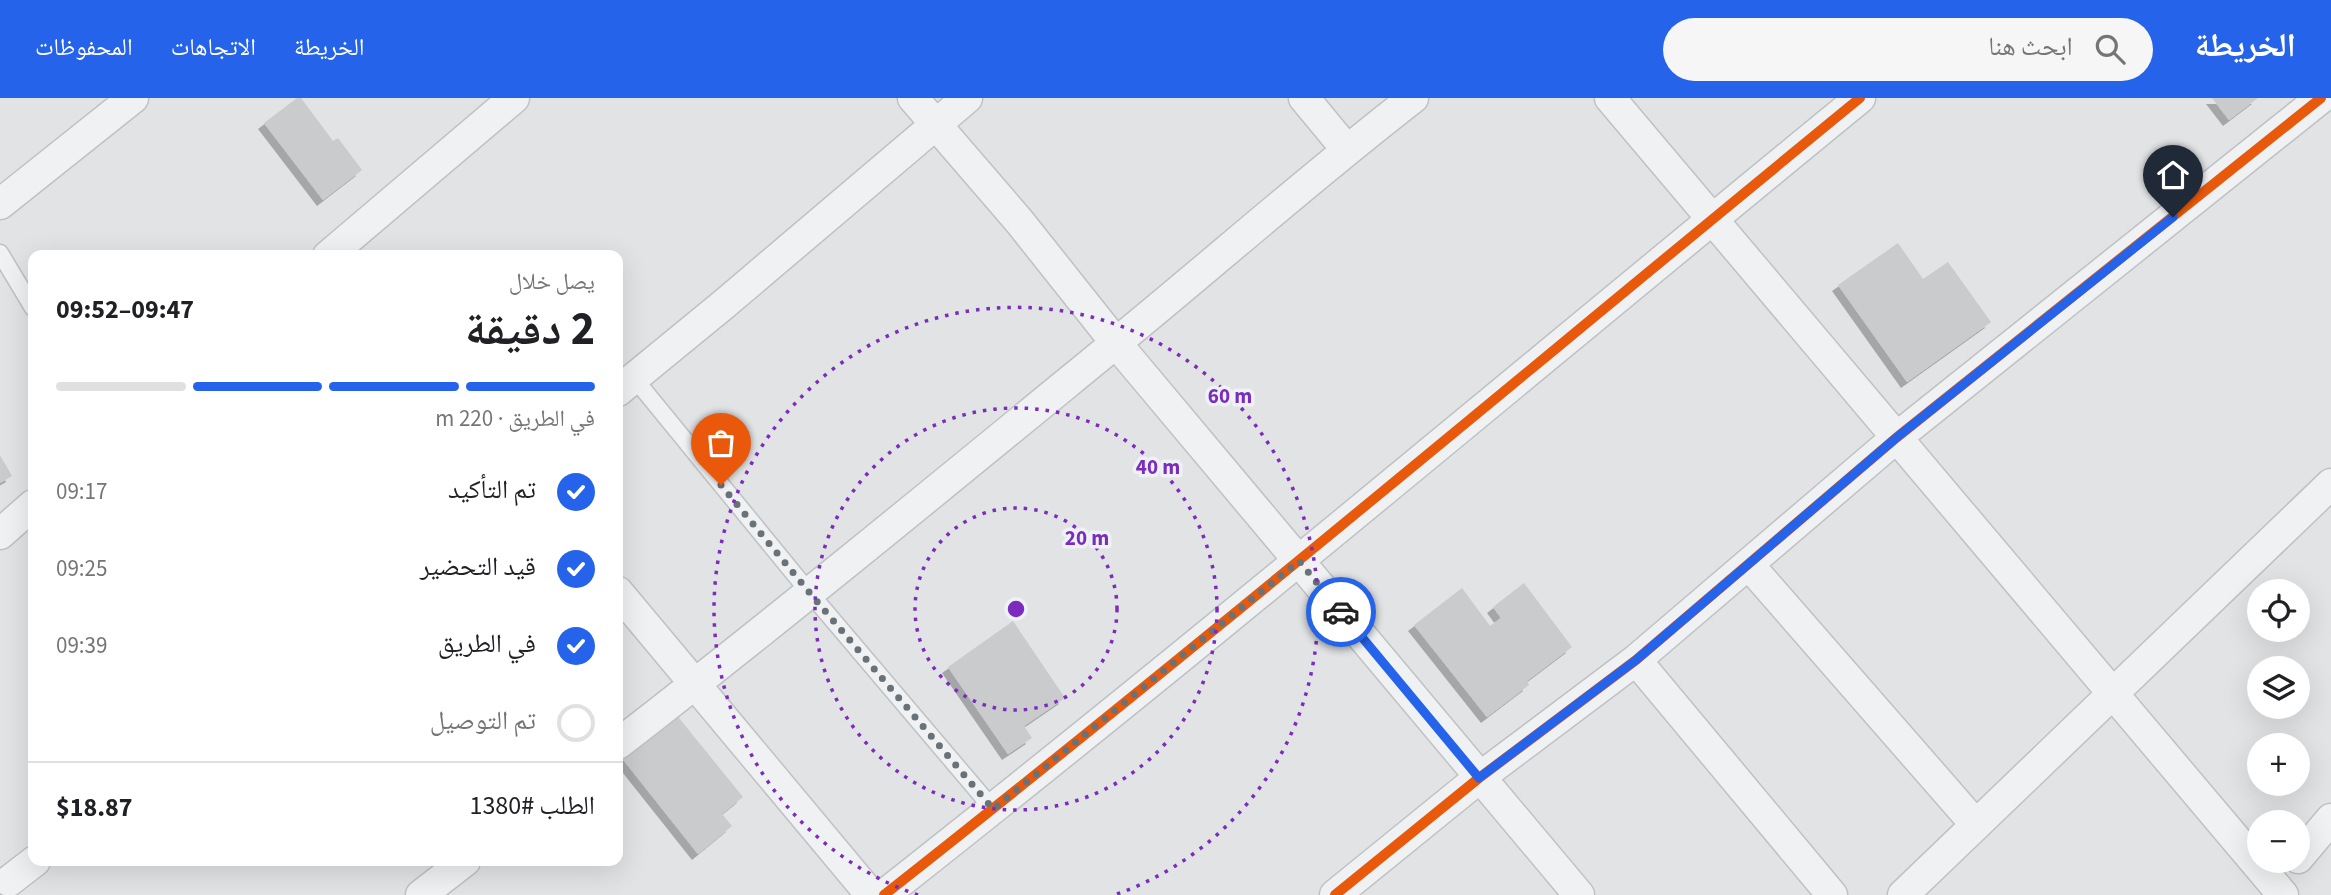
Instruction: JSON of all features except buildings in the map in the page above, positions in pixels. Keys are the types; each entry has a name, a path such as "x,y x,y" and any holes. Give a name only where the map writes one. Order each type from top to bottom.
{"street":[{"path":"0,204 133,98"},
{"path":"337,250 514,98"},
{"path":"913,98 1018,220 1116,343 1579,895"},
{"path":"626,385 967,98"},
{"path":"1304,98 1347,150"},
{"path":"623,740 1116,343 1413,98"},
{"path":"1610,98 2275,892 2288,873"},
{"path":"884,895 1299,561 1860,98"},
{"path":"1335,895 1479,778 1636,660 1896,438 2322,98"},
{"path":"1903,895 2331,484"},
{"path":"0,534 28,509"},
{"path":"1749,565 1976,825"},
{"path":"623,598 871,895"},
{"path":"1636,660 1832,895"},
{"path":"2310,844 2331,819"},
{"path":"10,883 29,866"},
{"path":"421,895 459,866"}],"lane":[{"path":"0,253 28,301"},
{"path":"626,385 809,592 993,809"}],"cycle path":[{"path":"884,895 1252,599 1860,98"},
{"path":"1335,895 1479,778 1636,660 1896,438 2321,98"}],"way so far":[{"path":"721,485 993,809 1299,561 1341,612"}],"route":[{"path":"1341,612 1479,778 1636,660 1896,438 2173,217"}]}
